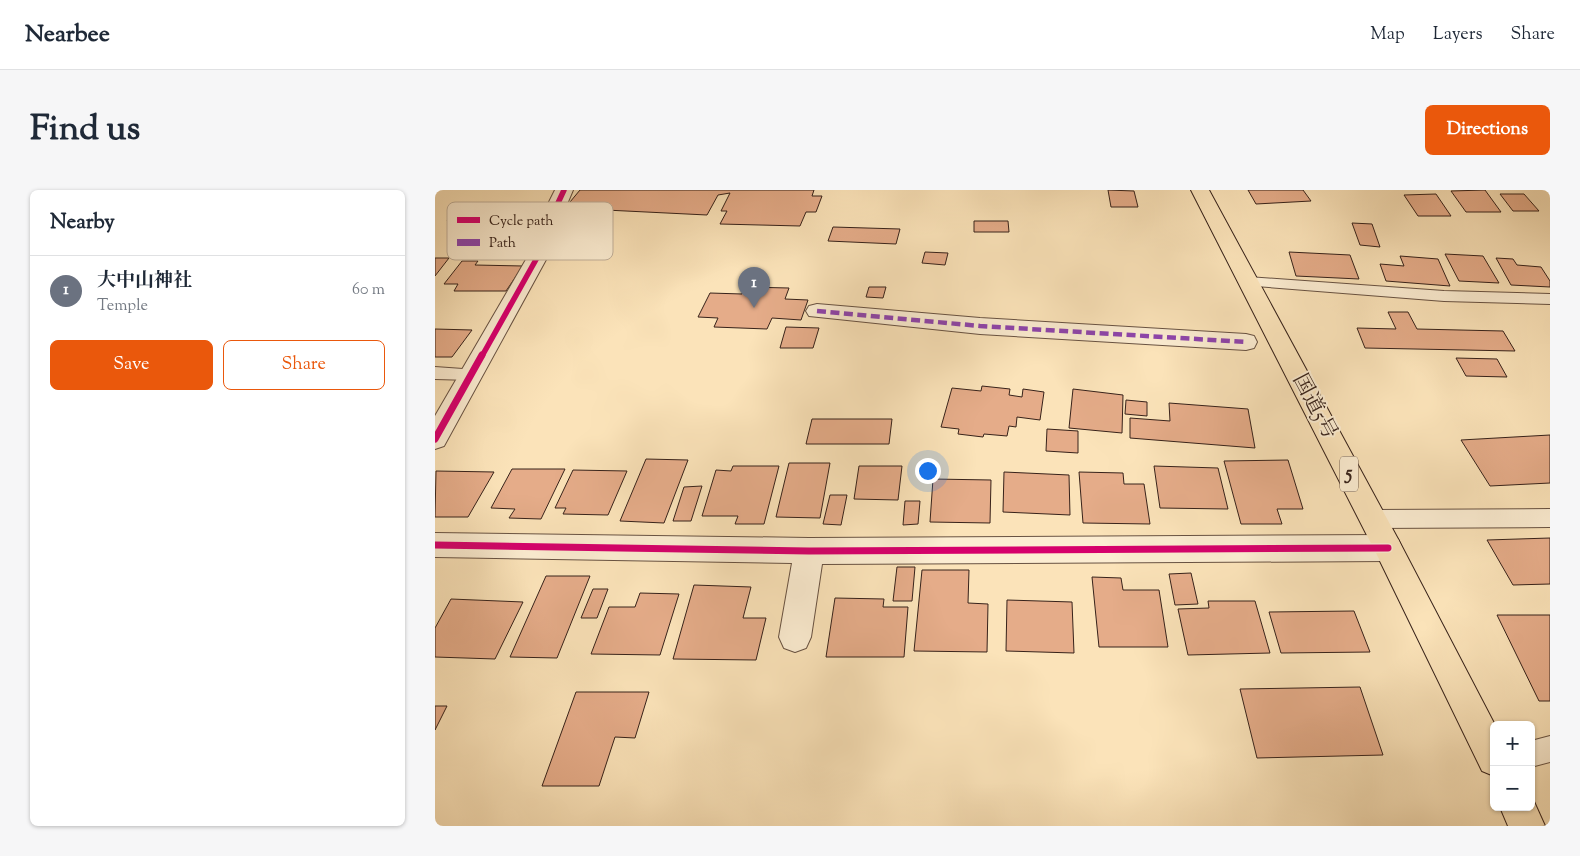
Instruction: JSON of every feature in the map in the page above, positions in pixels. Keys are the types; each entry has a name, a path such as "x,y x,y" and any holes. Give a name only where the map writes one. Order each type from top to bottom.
{"highway":[{"name":"国道5号","path":"1200,190 1388,548 1490,751"},
{"path":"1520,811 1527,826"}],"street":[{"path":"558,202 564,190"},
{"path":"435,439 536,260"},
{"path":"817,311 980,326 1246,342"},
{"path":"435,545 809,551 1388,548"},
{"path":"795,637 809,551"}],"lane":[{"path":"1248,282 1444,296 1550,299"},
{"path":"435,373 471,374"},
{"path":"1372,519 1404,517 1550,518"},
{"path":"1535,753 1550,750"}],"building":[{"path":"580,190 814,190 812,196 822,196 816,212 806,212 800,226 720,224 727,211 721,211 730,193 718,195 707,215 613,210 613,202 570,202"},
{"path":"1108,190 1134,191 1138,207 1111,207"},
{"path":"1248,190 1303,190 1311,201 1256,204"},
{"path":"1485,190 1501,212 1466,212 1451,191"},
{"path":"1436,194 1451,216 1418,216 1404,195"},
{"path":"1500,194 1524,194 1539,211 1513,211"},
{"path":"974,221 1008,221 1009,232 974,232"},
{"path":"1352,223 1372,224 1380,247 1360,245"},
{"path":"833,227 900,229 896,244 828,241"},
{"path":"925,252 948,253 945,265 922,263"},
{"path":"1289,252 1350,255 1359,279 1296,276"},
{"path":"1445,254 1483,256 1499,283 1459,281"},
{"path":"1400,256 1438,259 1450,286 1386,281 1380,264 1404,266"},
{"path":"435,258 447,258 447,260 435,276"},
{"path":"1496,258 1513,259 1517,265 1541,267 1550,281 1550,287 1511,285"},
{"path":"462,261 478,261 475,265 523,266 506,291 454,291 458,284 444,284"},
{"path":"745,287 789,288 785,299 808,300 801,320 772,318 767,329 714,327 718,318 698,317 710,293 742,294"},
{"path":"869,287 886,287 883,298 866,297"},
{"path":"1388,312 1408,312 1417,329 1503,331 1515,351 1365,348 1357,328 1396,329"},
{"path":"786,327 819,328 813,348 780,348"},
{"path":"435,329 472,330 452,357 435,357"},
{"path":"1456,358 1497,359 1507,377 1466,376"},
{"path":"982,386 1010,389 1009,395 1022,397 1023,389 1044,392 1040,420 1017,417 1016,427 1009,426 1007,436 984,434 983,437 958,434 959,429 941,427 952,388 981,391"},
{"path":"1073,389 1123,395 1122,433 1069,428"},
{"path":"1126,400 1147,402 1147,416 1125,414"},
{"path":"1169,403 1248,409 1255,448 1130,438 1130,418 1170,421"},
{"path":"812,419 892,419 889,444 806,444"},
{"path":"1047,429 1078,431 1078,453 1046,451"},
{"path":"1550,435 1550,483 1490,486 1461,440"},
{"path":"646,459 688,460 664,523 620,521"},
{"path":"1288,460 1303,509 1277,509 1282,524 1241,524 1224,461"},
{"path":"789,463 830,463 820,518 776,517"},
{"path":"733,466 779,466 764,524 735,524 738,516 702,516 716,470 731,471"},
{"path":"859,466 902,466 898,500 854,499"},
{"path":"1154,466 1218,468 1228,509 1160,508"},
{"path":"512,469 565,469 541,519 509,518 515,509 491,508"},
{"path":"573,470 627,471 608,515 563,514 566,508 555,508"},
{"path":"436,471 494,472 468,517 435,517"},
{"path":"1004,472 1069,475 1070,515 1003,512"},
{"path":"1079,472 1123,473 1124,484 1144,484 1150,524 1083,523"},
{"path":"933,479 991,480 990,523 930,522"},
{"path":"702,486 691,521 673,521 684,487"},
{"path":"830,495 847,495 841,525 823,524"},
{"path":"905,501 920,501 918,524 903,525"},
{"path":"1550,538 1550,584 1513,585 1487,540"},
{"path":"897,567 915,567 912,601 893,601"},
{"path":"922,570 969,570 968,603 988,604 987,652 914,651"},
{"path":"1191,573 1198,604 1175,605 1169,574"},
{"path":"546,576 590,576 557,658 510,657"},
{"path":"1092,577 1121,578 1123,590 1159,590 1168,647 1099,647"},
{"path":"694,585 751,587 743,618 766,618 756,660 673,659"},
{"path":"593,589 608,589 597,618 581,618"},
{"path":"640,593 679,594 660,655 591,654 609,607 635,607"},
{"path":"835,598 884,599 883,607 908,607 904,657 826,657"},
{"path":"451,599 523,602 495,659 435,657 435,628"},
{"path":"1007,600 1072,602 1074,653 1006,651"},
{"path":"1208,601 1255,601 1270,653 1188,655 1178,609 1209,608"},
{"path":"1354,611 1370,652 1281,653 1269,612"},
{"path":"1497,615 1550,615 1550,701 1539,701"},
{"path":"1360,687 1383,755 1257,758 1240,689"},
{"path":"576,692 649,692 635,738 615,737 599,786 542,786"},
{"path":"435,706 447,706 435,730"}],"marked path":[{"path":"817,311 980,326 1246,342"}],"cycle path":[{"path":"558,202 564,190"},
{"path":"435,439 536,260"},
{"path":"435,545 809,551 1388,548"}],"place":[{"name":"大中山神社","path":"754,308"}]}
